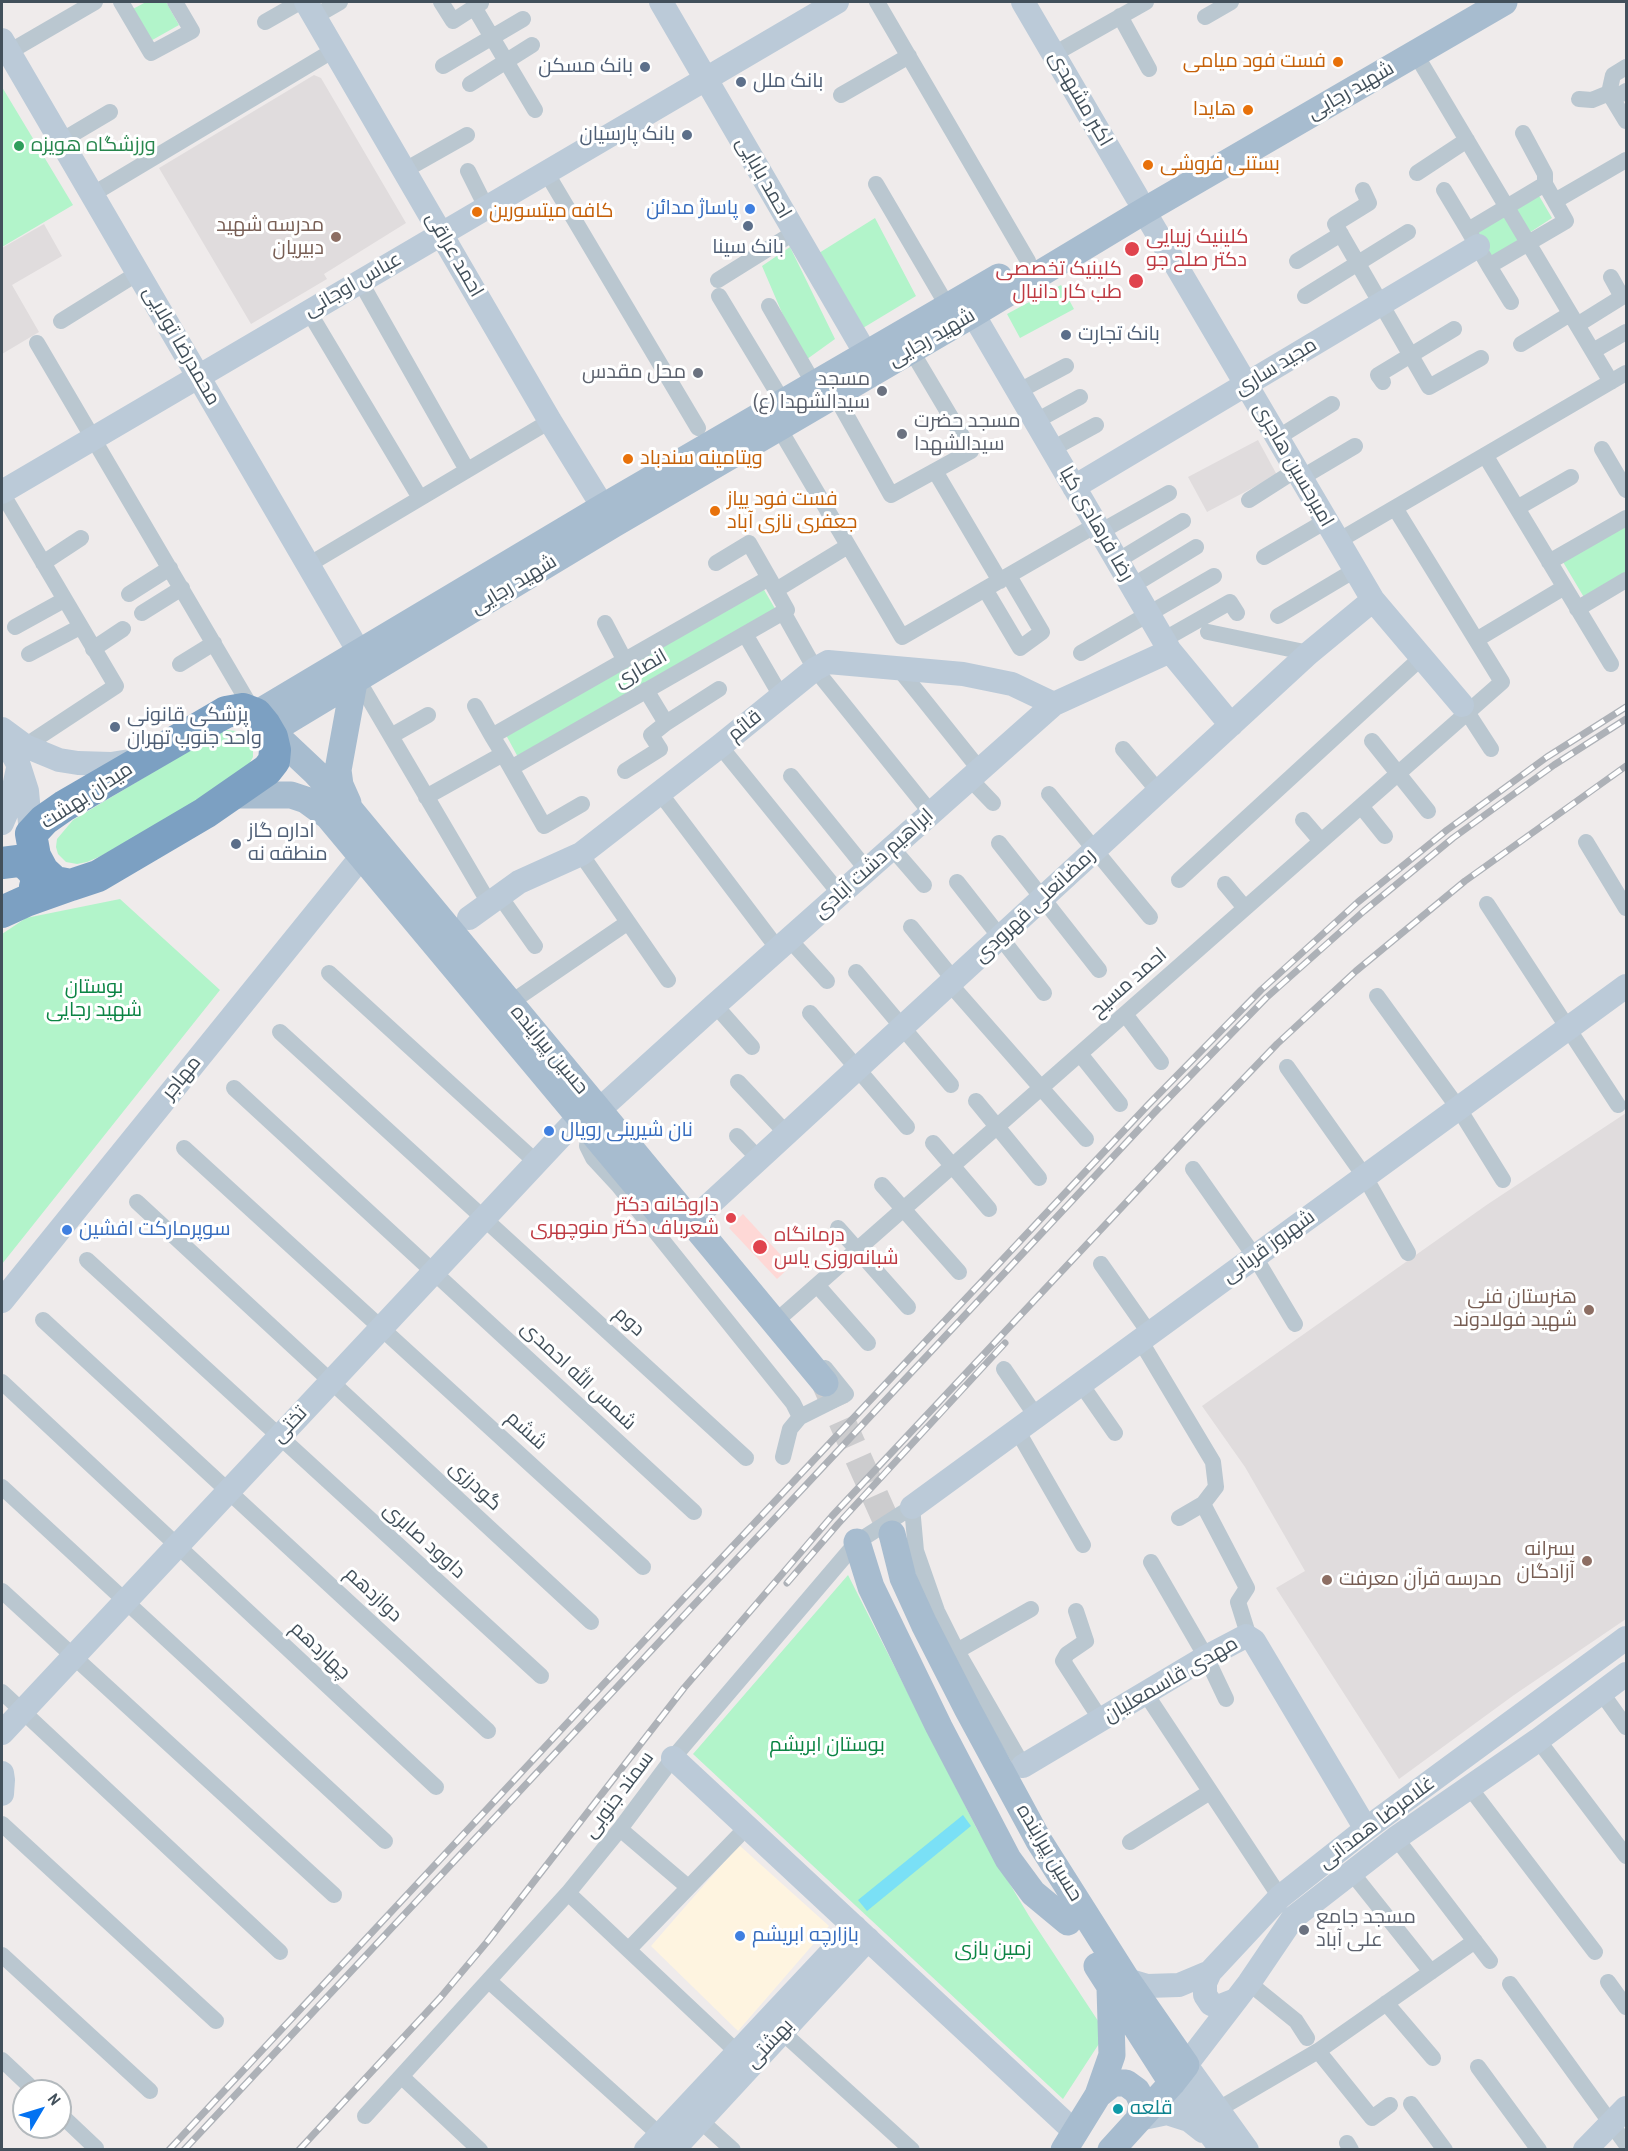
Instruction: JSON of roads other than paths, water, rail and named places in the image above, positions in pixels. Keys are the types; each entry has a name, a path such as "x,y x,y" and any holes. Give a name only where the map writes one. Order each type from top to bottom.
{"highway":[{"name":"میدان بهشت","path":"71,885 55,882 43,871 35,856 31,834 52,814 226,712 243,709 266,725"},
{"path":"8,909 98,876 233,795 267,770 273,761 275,750 266,725"},
{"path":"2,861 31,834"},
{"path":"2,861 18,861 26,864 33,871 37,880 8,909"}],"main road":[{"name":"شهید رجایی","path":"266,725 359,652 608,516 961,310 1141,204 1471,2"},
{"name":"شهید رجایی","path":"871,362 911,350 1028,261 1141,204 1504,2"},
{"name":"شهید رجایی","path":"266,725 356,681 608,516"},
{"path":"352,812 340,785 338,770 356,681"},
{"name":"حسین پیراینده","path":"266,725 316,772 352,812 510,1003 589,1118"},
{"path":"306,800 286,786 285,777 289,770 298,766 316,772"},
{"name":"حسین پیراینده","path":"233,795 291,795 306,800 328,816 589,1118 820,1397"},
{"name":"حسین پیراینده","path":"876,1538 871,1587 1008,1859 1033,1893 1068,1922 1119,1983"},
{"name":"حسین پیراینده","path":"876,1538 903,1578 968,1710 1119,1983 1179,2074"},
{"path":"1098,2095 1112,2055 1119,1983"},
{"path":"1070,2141 1143,2022"},
{"path":"1111,2150 1179,2074"},
{"path":"1098,2095 1113,2083 1126,2083 1137,2091 1142,2102 1139,2119"}],"street":[{"path":"5,46 95,2"},
{"path":"121,2 151,53 192,31 175,2"},
{"path":"265,22 307,7 340,2"},
{"path":"441,2 453,21 479,4 492,37 535,110"},
{"name":"احمد بابایی","path":"661,2 871,362"},
{"name":"عباس اوجانی","path":"2,493 837,2"},
{"path":"877,2 1028,261"},
{"name":"اکبر مشهدی","path":"1023,2 1141,204"},
{"path":"1054,54 1121,10 1146,2"},
{"path":"1205,17 1231,2"},
{"name":"احمد عراقی","path":"307,7 608,516"},
{"path":"1121,10 1149,69"},
{"path":"443,66 523,19"},
{"path":"470,84 532,45"},
{"name":"محمدرضا تولایی","path":"5,46 359,652"},
{"path":"93,194 334,50"},
{"path":"1415,53 1611,382"},
{"path":"841,95 909,56"},
{"path":"1626,67 1613,75 1616,94 1626,122"},
{"path":"1579,99 1592,100 1616,94"},
{"path":"61,141 110,112"},
{"path":"1478,247 1528,243 1566,221 1545,184 1545,174 1523,134"},
{"path":"405,170 467,135"},
{"path":"1417,173 1467,140"},
{"path":"1555,201 1626,160"},
{"path":"468,171 486,207"},
{"path":"546,172 698,428"},
{"path":"876,184 961,310"},
{"path":"1478,247 1507,207 1545,184"},
{"path":"1297,261 1369,203 1363,190"},
{"path":"1444,190 1510,302"},
{"name":"امیرحسین هاجری","path":"1141,204 1373,600 1465,709 1491,748"},
{"path":"1338,229 1429,387 1481,358"},
{"path":"795,232 718,288 848,546 902,637 1004,578 1169,493"},
{"path":"1305,296 1408,232"},
{"name":"مجید ساری","path":"1074,487 1478,247"},
{"path":"61,321 138,273"},
{"path":"1521,344 1622,297 1611,277"},
{"path":"360,281 468,470"},
{"path":"769,306 891,495 970,451 911,350"},
{"name":"رضا فرهادی کیا","path":"961,310 1019,391 1167,646 1231,725"},
{"path":"309,312 420,498"},
{"path":"1383,382 1378,375 1454,329"},
{"path":"1593,351 1626,332"},
{"path":"37,343 214,643 266,725"},
{"path":"1019,391 1066,366"},
{"path":"1264,557 1395,508 1626,373"},
{"path":"1036,421 1080,397"},
{"path":"1277,438 1332,404"},
{"path":"308,565 550,421"},
{"path":"1052,449 1096,425"},
{"path":"1249,500 1355,446"},
{"path":"1602,449 1626,490"},
{"path":"1485,455 1563,588 1611,664"},
{"path":"935,471 1042,632 1020,648 985,589"},
{"path":"1517,508 1571,477"},
{"path":"2,493 116,686 22,756 11,802 2,823"},
{"path":"1395,508 1476,640 1563,588"},
{"path":"1549,562 1626,518"},
{"path":"1117,561 1183,521"},
{"path":"43,564 81,538"},
{"path":"716,563 748,543 787,610 783,612 815,669 931,813"},
{"name":"انصاری","path":"492,736 624,659 848,546"},
{"path":"1132,586 1196,547"},
{"path":"129,594 170,568"},
{"path":"1278,616 1354,570"},
{"path":"1080,652 1214,576"},
{"path":"1577,609 1626,580"},
{"path":"142,613 182,588"},
{"path":"15,627 64,600"},
{"name":"رمضانعلی قهرودی","path":"698,1215 1309,653 1373,600"},
{"path":"1167,646 1230,602 1237,613"},
{"name":"انصاری","path":"426,797 507,761 646,690 783,612"},
{"path":"605,623 624,659"},
{"path":"30,654 80,627"},
{"path":"93,649 123,629"},
{"path":"1208,633 1309,653"},
{"path":"745,634 781,696"},
{"name":"احمد مسیح","path":"783,1315 1399,773 1465,709 1502,682 1476,640"},
{"path":"180,664 214,643"},
{"name":"ابراهیم دشت آبادی","path":"589,1118 1054,704 1167,646"},
{"path":"1179,880 1422,657"},
{"name":"قائم","path":"469,918 519,882 580,854 815,669 828,662 963,674 1012,684 1054,704"},
{"path":"899,669 975,774 993,804"},
{"path":"356,681 426,797 494,899 535,946"},
{"path":"625,771 660,748 651,735 719,689"},
{"path":"646,690 666,723"},
{"path":"475,706 544,826 582,804"},
{"path":"391,736 428,715"},
{"path":"2,729 22,756 31,834"},
{"path":"2,735 22,756 78,763 111,764 144,759"},
{"path":"1372,741 1428,811"},
{"path":"720,746 840,894"},
{"path":"1123,749 1159,792"},
{"path":"791,776 867,870"},
{"path":"660,793 783,944 826,981"},
{"path":"1048,794 1150,917"},
{"path":"1360,806 1385,836"},
{"path":"1302,820 1321,841"},
{"path":"1586,842 1626,908"},
{"path":"999,843 1099,970"},
{"path":"892,848 924,885"},
{"path":"580,854 668,980"},
{"name":"مهاجر","path":"2,1301 362,856"},
{"path":"957,882 1044,993"},
{"path":"1225,885 1245,908"},
{"path":"1486,904 1618,1105"},
{"path":"510,1003 627,923"},
{"path":"911,927 952,982 1040,1089 1086,1139"},
{"path":"856,972 951,1085"},
{"path":"328,974 536,1162"},
{"name":"شهروز قربانی","path":"912,1507 1626,986"},
{"path":"1377,996 1459,1109 1503,1179"},
{"path":"715,1005 752,1047"},
{"path":"810,1013 907,1127"},
{"path":"1125,1014 1161,1062"},
{"name":"دوم","path":"280,1032 746,1458"},
{"path":"1080,1054 1120,1104"},
{"path":"1287,1067 1365,1177 1408,1253"},
{"path":"738,1082 787,1134"},
{"name":"شمس الله احمدی","path":"234,1088 694,1512"},
{"path":"976,1101 1039,1178"},
{"path":"589,1118 660,1167 783,1315 820,1397 790,1429 783,1457"},
{"name":"تختی","path":"2,1733 536,1162 589,1118"},
{"path":"737,1136 759,1159"},
{"path":"933,1143 989,1209"},
{"name":"ششم","path":"184,1148 643,1567"},
{"path":"1193,1169 1255,1257 1295,1324"},
{"path":"882,1185 959,1272"},
{"name":"گودرزی","path":"137,1202 591,1622"},
{"path":"838,1228 908,1307"},
{"name":"داوود صابری","path":"87,1260 541,1676"},
{"path":"1101,1264 1145,1337 1213,1462 1216,1487 1203,1504 1179,1518"},
{"path":"818,1285 868,1343"},
{"name":"دوازدهم","path":"43,1320 489,1731"},
{"path":"1004,1369 1036,1416"},
{"name":"چهاردهم","path":"2,1382 436,1787"},
{"path":"1081,1384 1115,1433"},
{"path":"1017,1431 1083,1545"},
{"path":"2,1487 385,1841"},
{"path":"1203,1504 1247,1588 1238,1602 1249,1637"},
{"path":"912,1507 916,1551 937,1611 957,1651 1023,1766"},
{"name":"سمند جنوبی","path":"365,2116 568,1893 673,1758 876,1538 912,1507"},
{"path":"1151,1562 1206,1657 1226,1700"},
{"path":"2,1591 334,1895"},
{"path":"957,1651 1031,1609"},
{"path":"1076,1611 1086,1641 1067,1654 1063,1661 1101,1720"},
{"name":"مهدی قاسمعلیان","path":"1023,1766 1206,1657 1241,1638 1249,1637 1254,1641 1366,1829"},
{"name":"غلامرضا همدانی","path":"1119,1983 1147,1986 1179,1985 1210,1972 1280,1897 1366,1829 1626,1638"},
{"name":"غلامرضا همدانی","path":"1179,2074 1243,1991 1293,1918 1396,1838 1538,1740 1626,1674"},
{"path":"2,1692 280,1952"},
{"path":"1601,1692 1626,1726"},
{"path":"1146,1694 1280,1897"},
{"path":"1538,1740 1626,1856"},
{"path":"673,1758 861,1933 1070,2141"},
{"path":"1454,1765 1595,1952"},
{"path":"2,1773 2,1794"},
{"path":"1130,1842 1210,1792"},
{"path":"2,1824 216,2020"},
{"path":"629,1949 747,1827"},
{"path":"620,1829 688,1887"},
{"path":"1396,1838 1490,1961"},
{"path":"1352,1873 1431,1972"},
{"path":"568,1893 737,2052"},
{"path":"733,2150 693,2114 737,2052 861,1933"},
{"name":"بهشتی","path":"660,2145 782,2032 861,1933"},
{"path":"1217,2110 1312,2044 1386,2003 1475,1941"},
{"path":"2,1955 150,2091"},
{"path":"1210,1972 1205,1983 1205,1995 1211,2004 1218,2007 1243,1991 1296,2021 1371,2118 1390,2104"},
{"path":"489,1981 660,2145"},
{"path":"1608,1982 1626,2007"},
{"path":"1510,1984 1619,2116 1626,2144"},
{"path":"1386,2003 1433,2058"},
{"path":"782,2032 912,2150"},
{"path":"2,2060 22,2079"},
{"path":"1478,2067 1539,2150"},
{"name":"حسین پیراینده","path":"1179,2074 1217,2110 1247,2150"},
{"name":"حسین پیراینده","path":"1179,2074 1218,2144"},
{"path":"402,2077 480,2150"},
{"path":"1411,2104 1445,2150"},
{"path":"1139,2119 1167,2113 1190,2120 1218,2144"},
{"path":"1585,2150 1619,2116"},
{"path":"72,2125 96,2148"}],"water":[{"path":"963,1815 971,1826 867,1911 858,1900"}],"tunnel":[{"path":"825,1383 892,1534"}],"railway":[{"path":"169,2150 1148,1105 1261,990 1358,902 1447,830 1547,757 1626,707"},
{"path":"184,2150 1155,1112 1266,998 1364,911 1453,838 1554,765 1626,719"},
{"path":"299,2150 440,1998 487,1942 684,1688 832,1516 1197,1127 1277,1044 1356,971 1465,881 1626,766"},
{"path":"787,1583 838,1524 1005,1343"}],"place":[{"name":"فست فود میامی","path":"1338,62"},
{"name":"بانک مسکن","path":"645,67"},
{"name":"بانک ملل","path":"741,82"},
{"name":"هایدا","path":"1248,110"},
{"name":"بانک پارسیان","path":"687,135"},
{"name":"ورزشگاه هویزه","path":"19,146"},
{"name":"بستنی فروشی","path":"1148,165"},
{"name":"پاساژ مدائن","path":"750,209"},
{"name":"کافه میتسورین","path":"477,212"},
{"name":"بانک سینا","path":"748,226"},
{"name":"مدرسه شهید دبیریان","path":"336,237"},
{"name":"کلینیک زیبایی دکتر صلح جو","path":"1132,249"},
{"name":"کلینیک تخصصی طب کار دانیال","path":"1136,281"},
{"name":"بانک تجارت","path":"1066,335"},
{"name":"محل مقدس","path":"698,373"},
{"name":"مسجد سیدالشهدا (ع)","path":"882,391"},
{"name":"مسجد حضرت سیدالشهدا","path":"902,434"},
{"name":"ویتامینه سندباد","path":"628,459"},
{"name":"فست فود پیاز جعفری نازی آباد","path":"715,511"},
{"name":"پزشکی قانونی واحد جنوب تهران","path":"115,727"},
{"name":"اداره گاز منطقه نه","path":"236,844"},
{"name":"نان شیرینی رویال","path":"549,1131"},
{"name":"داروخانه دکتر شعرباف دکتر منوچهری","path":"731,1218"},
{"name":"سوپرمارکت افشین","path":"67,1230"},
{"name":"درمانگاه شبانه‌روزی یاس","path":"760,1247"},
{"name":"هنرستان فنی شهید فولادوند","path":"1589,1310"},
{"name":"پسرانه آزادگان","path":"1587,1561"},
{"name":"مدرسه قرآن معرفت","path":"1327,1580"},
{"name":"مسجد جامع علی آباد","path":"1304,1930"},
{"name":"بازارچه ابریشم","path":"740,1936"},
{"name":"قلعه","path":"1118,2109"}],"park label":[{"name":"بوستان شهید رجایی","path":"94,1000"},
{"name":"بوستان ابریشم","path":"827,1746"},
{"name":"زمین بازی","path":"993,1950"}]}
